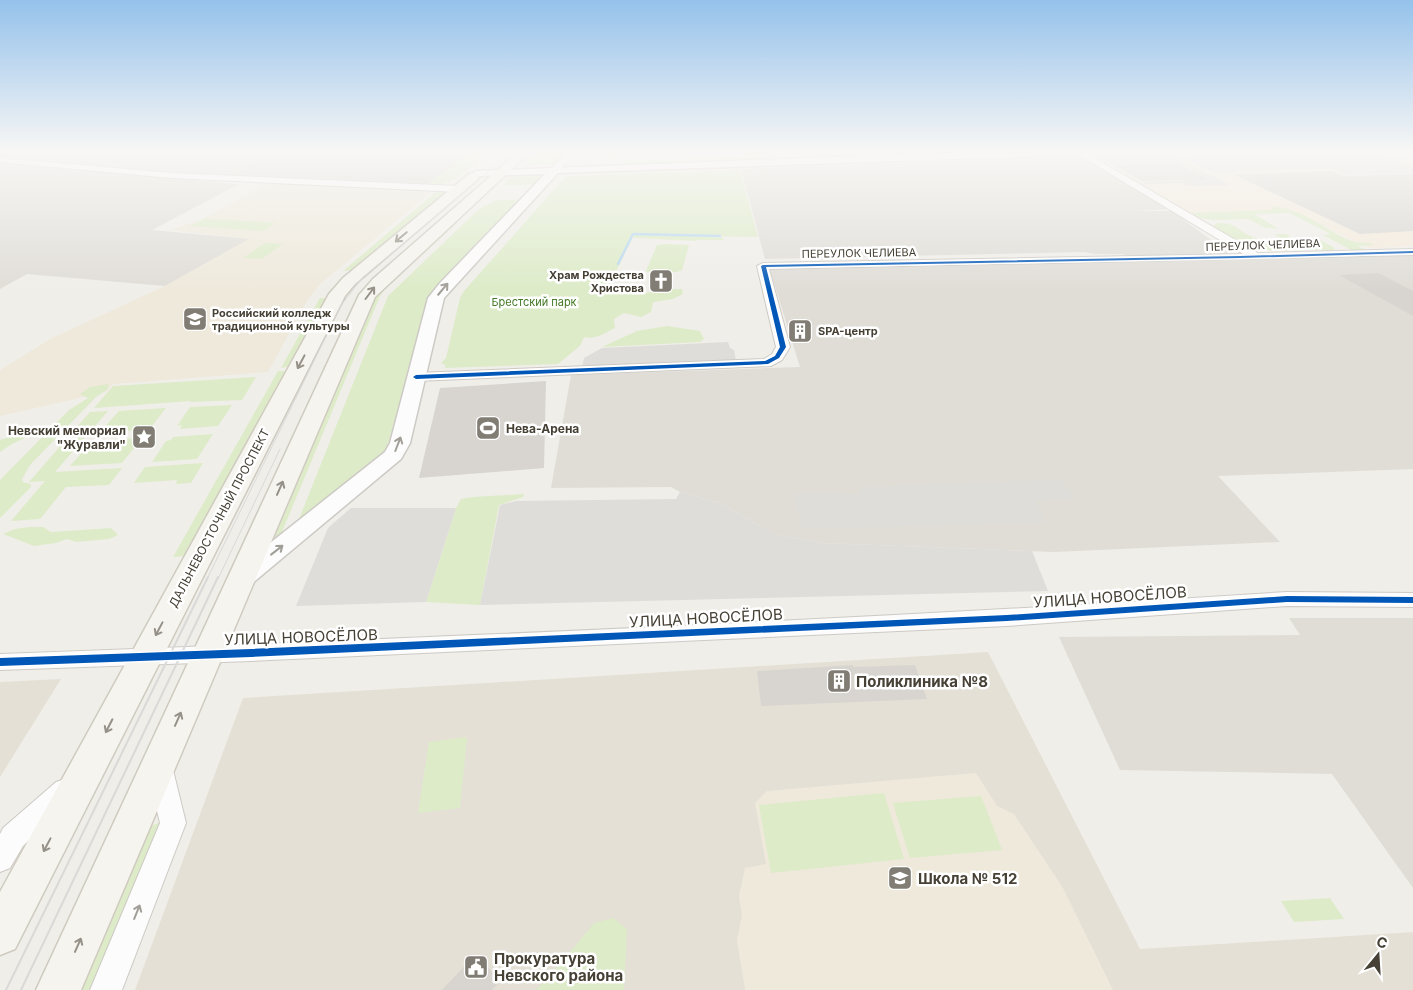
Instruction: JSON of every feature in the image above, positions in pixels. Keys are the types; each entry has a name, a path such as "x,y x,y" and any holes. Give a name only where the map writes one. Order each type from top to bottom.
{"main road":[{"name":"ДАЛЬНЕВОСТОЧНЫЙ ПРОСПЕКТ","path":"0,934 337,294 349,281 447,199"},
{"name":"ДАЛЬНЕВОСТОЧНЫЙ ПРОСПЕКТ","path":"58,990 366,295 467,199"}],"street":[{"name":"ДАЛЬНЕВОСТОЧНЫЙ ПРОСПЕКТ","path":"239,580 342,499 394,455 400,443 436,298 527,199"},
{"path":"1158,199 1255,256"},
{"name":"ПЕРЕУЛОК ЧЕЛИЕВА","path":"416,376 766,363 776,359 781,354 783,347 763,266 1413,252"},
{"name":"УЛИЦА НОВОСЁЛОВ","path":"0,662 1006,618 1287,599 1413,600"},
{"path":"106,990 173,824 158,763"},
{"path":"0,860 13,837 86,771"}],"shaded area":[{"path":"0,199 210,199 152,230 250,239 165,286 27,274 0,289"},
{"name":"Российский колледж традиционной культуры","path":"239,199 423,199 320,284 308,299 268,372 113,384 106,392 0,416 0,370 50,339 165,286 249,239 170,230 200,220"},
{"path":"749,199 1155,199 1172,209 1133,211 1172,211 1230,254 1127,256 1123,254 1094,254 1085,252 765,259"},
{"path":"1163,199 1413,199 1413,246 1368,248 1293,211 1187,213"},
{"path":"1413,255 1413,469 1218,476 1280,542 1054,552 822,543 774,534 720,503 680,492 671,487 551,488 571,375 800,367 770,270"},
{"path":"728,342 730,348 734,350 736,361 582,368 584,358 602,348"},
{"path":"1062,480 1074,499 1035,500 1045,522 802,529 794,493 861,494 860,487"},
{"path":"680,492 720,503 774,534 822,543 1032,551 1048,591 480,605 500,505 516,501 676,499"},
{"path":"351,508 456,508 426,602 296,606 328,528"},
{"path":"1289,618 1413,618 1413,888 1332,774 1120,770 1059,637 1300,635"},
{"path":"988,652 1140,949 1413,932 1413,990 135,990 243,698"},
{"path":"61,679 0,777 0,682"},
{"name":"Школа № 512","path":"976,773 997,806 1014,814 1063,888 1113,990 745,990 737,940 742,915 739,896 745,868 766,864 755,803 767,791"}],"green space":[{"path":"427,199 439,199 354,270 343,271"},
{"name":"Брестский парк","path":"545,199 748,199 758,237 692,236 724,238 723,240 696,241 634,238 634,235 605,294 629,291 637,295 664,289 682,289 683,294 673,299 653,302 651,312 641,317 624,313 614,319 615,328 596,337 584,337 580,346 558,364 445,368 445,365 441,363 446,358 460,298 464,291"},
{"path":"497,200 514,200 518,202 432,291 385,454 297,524 388,296 479,209"},
{"path":"1272,207 1283,208 1303,215 1352,241 1375,245 1357,246 1366,250 1353,251 1323,235 1331,234 1289,213 1254,214 1279,229 1265,228 1249,219 1214,220 1199,218 1192,213 1271,210"},
{"path":"205,219 276,223 263,231 190,226"},
{"path":"459,221 384,290 380,296 279,539 276,538 275,536 376,296 454,222"},
{"path":"1217,223 1229,224 1248,235 1278,244 1287,249 1286,251 1275,251 1247,245 1212,227"},
{"path":"1274,234 1286,234 1293,238 1317,238 1335,248 1333,251 1308,249 1289,243"},
{"path":"265,243 283,244 262,259 243,258"},
{"path":"657,245 689,245 682,270 677,272 647,272"},
{"path":"320,298 327,298 290,366 281,368"},
{"path":"667,326 700,331 704,339 700,342 602,347 637,331"},
{"path":"278,371 287,371 186,556 173,557"},
{"path":"256,377 242,400 191,401 94,408 113,386"},
{"path":"108,384 108,389 96,397 30,465 22,479 23,482 31,484 31,487 0,518 0,480 69,410 88,398 80,394 90,387"},
{"path":"232,405 218,426 180,429 182,425 177,426 190,407"},
{"path":"166,408 152,426 147,426 144,430 100,432 119,411"},
{"path":"108,411 55,472 122,468 109,485 66,487 40,519 11,521 45,481 29,482 90,412"},
{"path":"35,433 0,452 0,440 19,434"},
{"path":"213,434 197,459 152,462 166,441 171,440 173,437"},
{"path":"137,438 134,442 139,442 122,463 70,466 92,441"},
{"path":"203,463 191,483 176,484 177,480 134,483 145,467"},
{"path":"524,494 523,497 499,505 480,605 426,602 456,508 461,499"},
{"path":"43,527 51,532 111,528 118,535 109,539 76,542 67,539 56,543 34,546 3,534 15,529"},
{"path":"467,737 460,808 418,813 429,742"},
{"path":"884,793 904,859 771,873 759,805"},
{"path":"981,796 1002,850 910,858 893,803"},
{"path":"158,823 161,825 92,990 79,990 149,827"},
{"path":"1330,898 1344,919 1294,922 1281,901"},
{"path":"613,918 627,929 624,990 536,990 551,975 594,923"}],"building":[{"path":"1286,199 1413,199 1413,231 1360,234"},
{"path":"1378,273 1413,291 1413,316 1339,275"},
{"name":"SPA-центр","path":"787,322 806,322 812,335 793,336"},
{"name":"Нева-Арена","path":"546,381 544,468 419,478 440,388"},
{"name":"Поликлиника №8","path":"853,665 853,667 915,665 927,699 761,706 757,671"},
{"name":"Прокуратура Невского района","path":"475,955 501,980 492,990 442,990"}],"waterway":[{"path":"618,264 633,234 720,236"}],"tram line":[{"path":"207,579 342,304 363,277 456,199"},
{"path":"218,579 280,449"},
{"path":"6,990 208,577"},
{"path":"21,990 218,577"}],"cycle path":[{"path":"416,377 766,363 777,357 783,347 763,266 1413,252"},
{"path":"0,662 251,653 1007,618 1287,599 1413,600"}],"place":[{"name":"Храм Рождества Христова","path":"661,281"},
{"name":"Российский колледж традиционной культуры","path":"195,319"},
{"name":"SPA-центр","path":"800,331"},
{"name":"Нева-Арена","path":"488,428"},
{"name":"Невский мемориал \"Журавли\"","path":"144,437"},
{"name":"Поликлиника №8","path":"839,681"},
{"name":"Школа № 512","path":"900,878"},
{"name":"Прокуратура Невского района","path":"476,967"}]}
